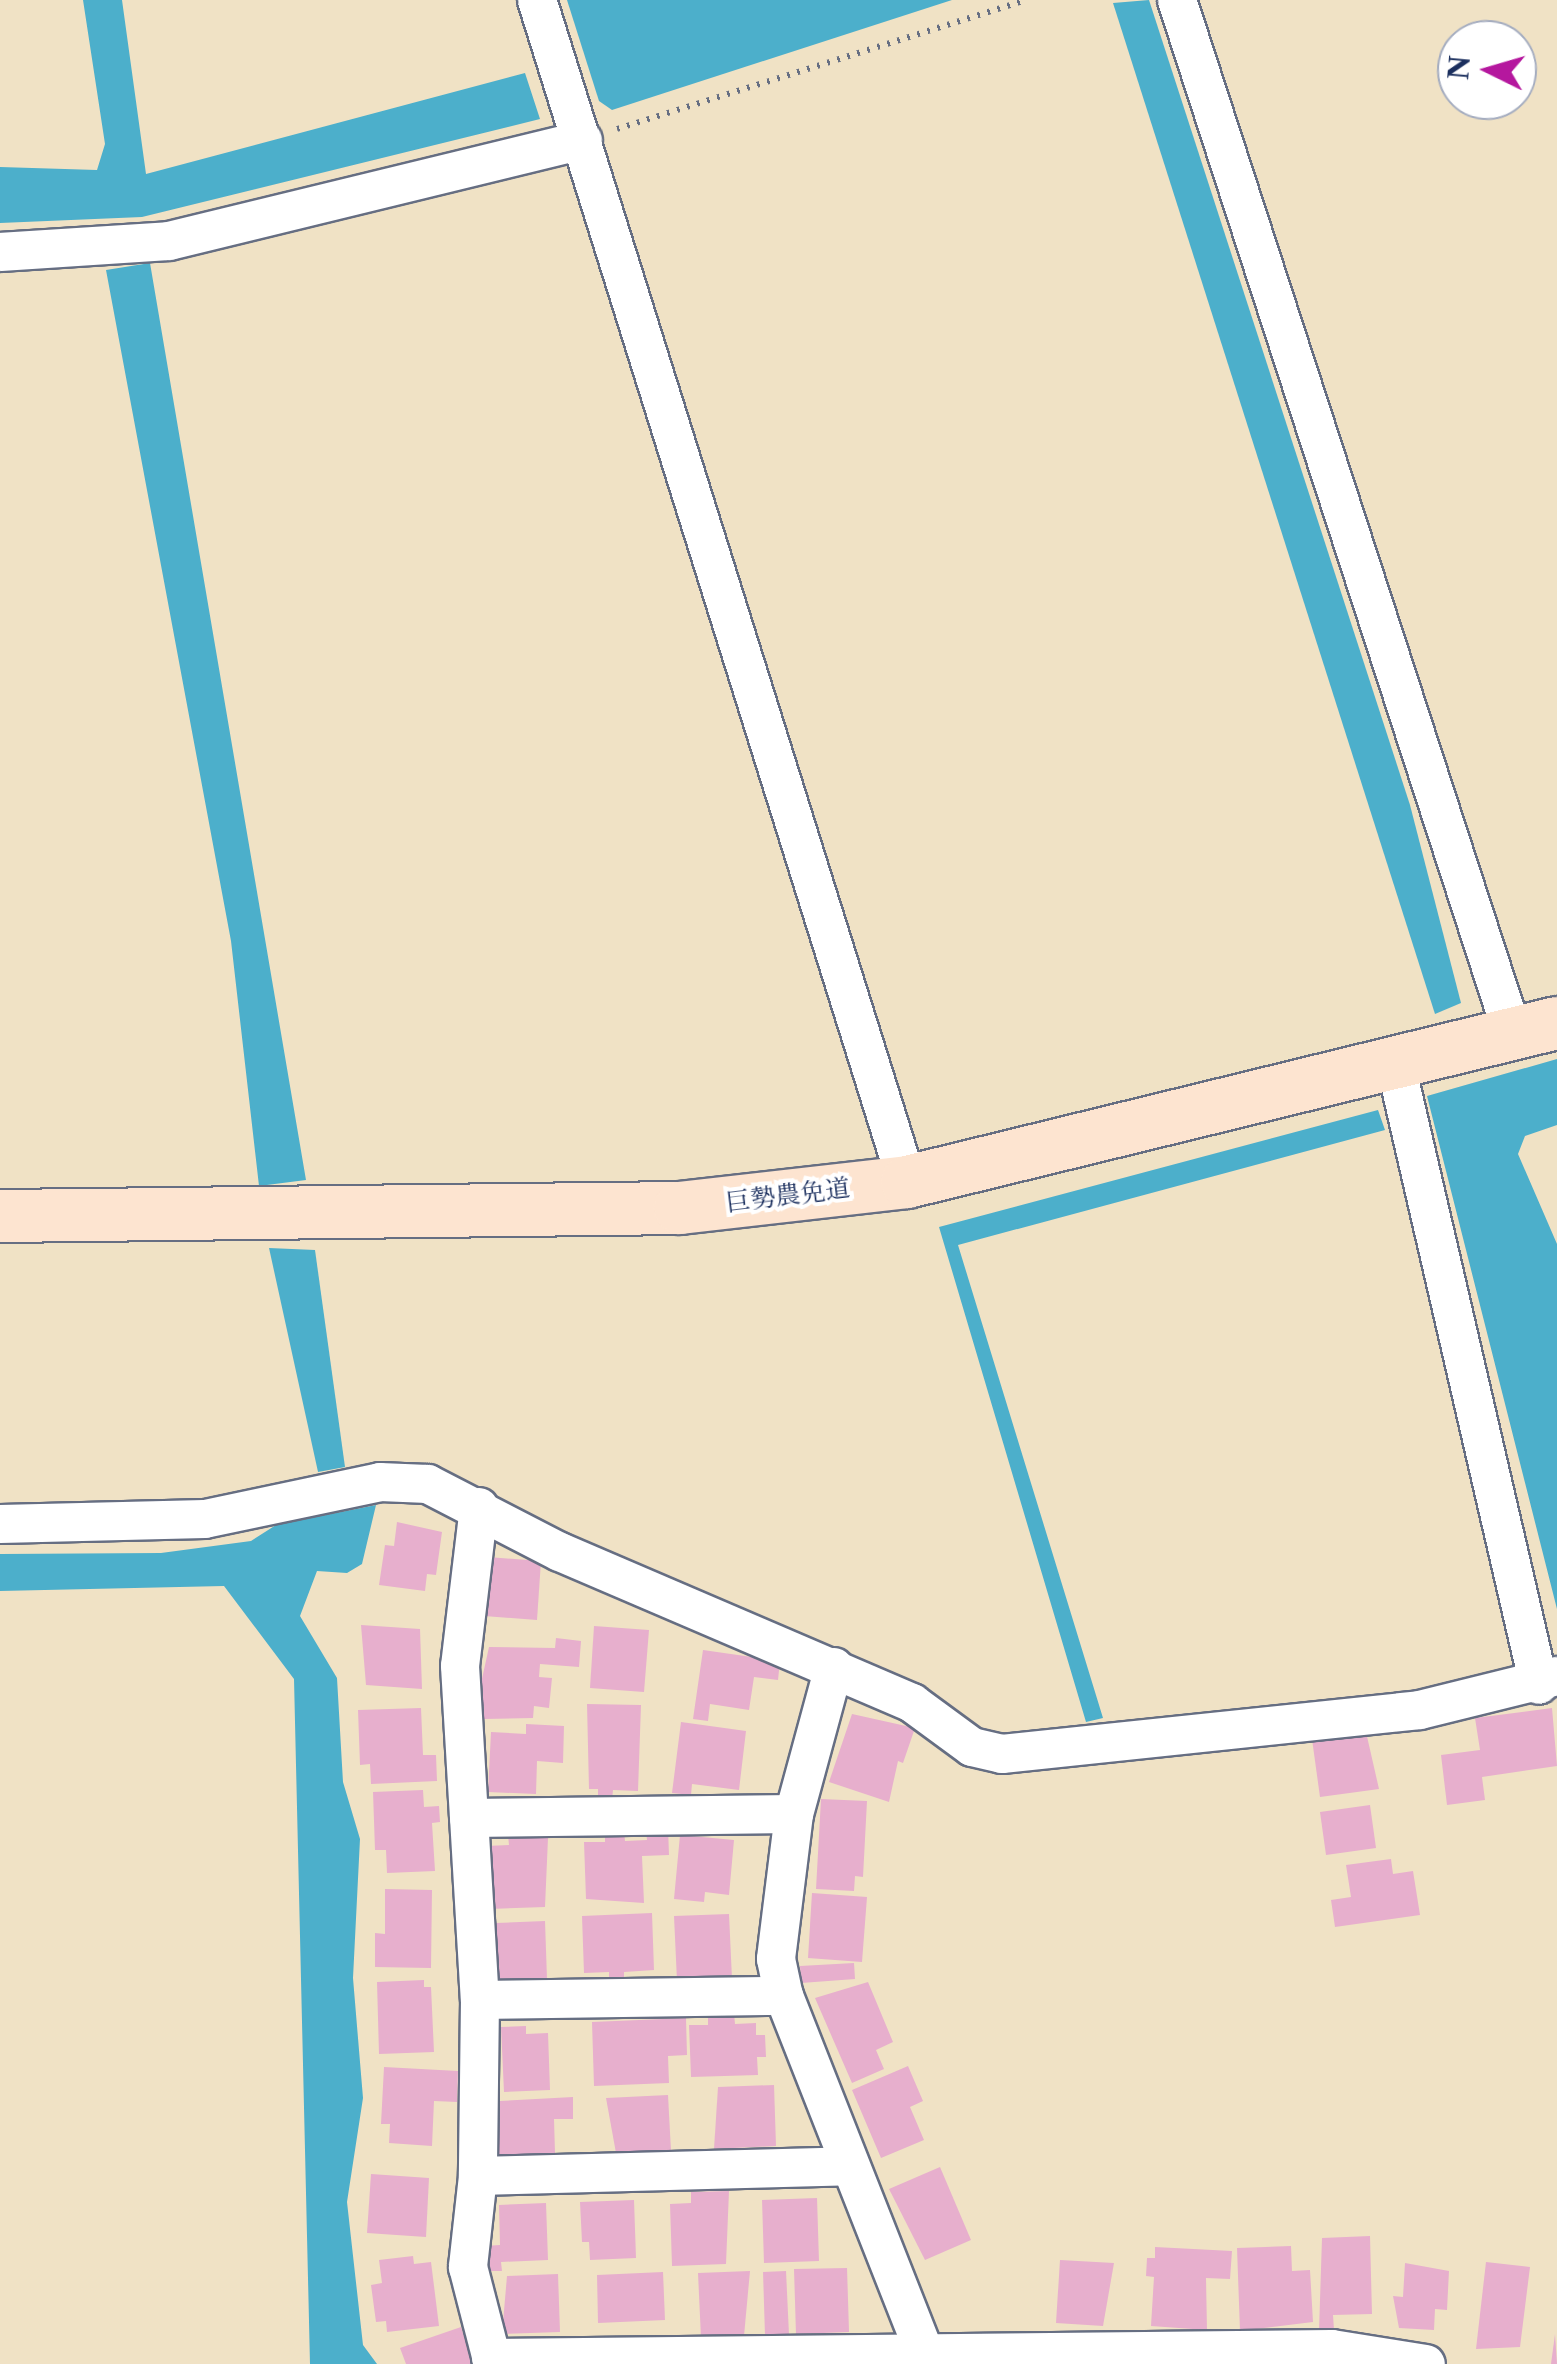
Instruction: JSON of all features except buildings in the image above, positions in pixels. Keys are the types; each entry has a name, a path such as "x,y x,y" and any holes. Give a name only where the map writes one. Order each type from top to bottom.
{"street":[{"path":"538,0 907,1182"},
{"path":"1177,0 1535,1029"},
{"path":"0,252 169,241 583,140"},
{"name":"巨勢農免道","path":"0,1216 680,1208 907,1182 1396,1066 1535,1029"},
{"path":"0,1524 205,1519 380,1482 428,1484 560,1552 912,1702 972,1748 1002,1754 1420,1710 1548,1681 1396,1066"},
{"path":"479,1507 460,1666 480,2000 478,2176 468,2267 492,2361 1332,2349 1426,2364"},
{"path":"834,1667 794,1814 776,1959 784,1996 923,2356"},
{"path":"469,1818 794,1814"},
{"path":"480,2000 784,1996"},
{"path":"478,2176 850,2166"}],"path":[{"path":"583,140 1025,0"}],"water":[{"path":"83,0 122,0 146,174 525,73 540,119 142,217 0,223 0,167 97,170 105,144"},
{"path":"567,0 952,0 612,110 599,101"},
{"path":"1149,0 1410,805 1461,1003 1435,1014 1113,3"},
{"path":"150,263 306,1180 259,1186 231,941 106,270"},
{"path":"1557,1059 1557,1125 1525,1136 1518,1154 1557,1244 1557,1609 1427,1096"},
{"path":"1378,1110 1385,1130 958,1245 1103,1718 1086,1722 939,1227"},
{"path":"269,1248 315,1250 345,1467 318,1472"},
{"path":"376,1505 362,1564 347,1573 317,1571 300,1616 337,1678 343,1782 360,1839 353,1978 363,2098 347,2202 363,2345 377,2364 310,2364 294,1679 224,1586 0,1591 0,1554 161,1553 251,1541 276,1525"}]}
